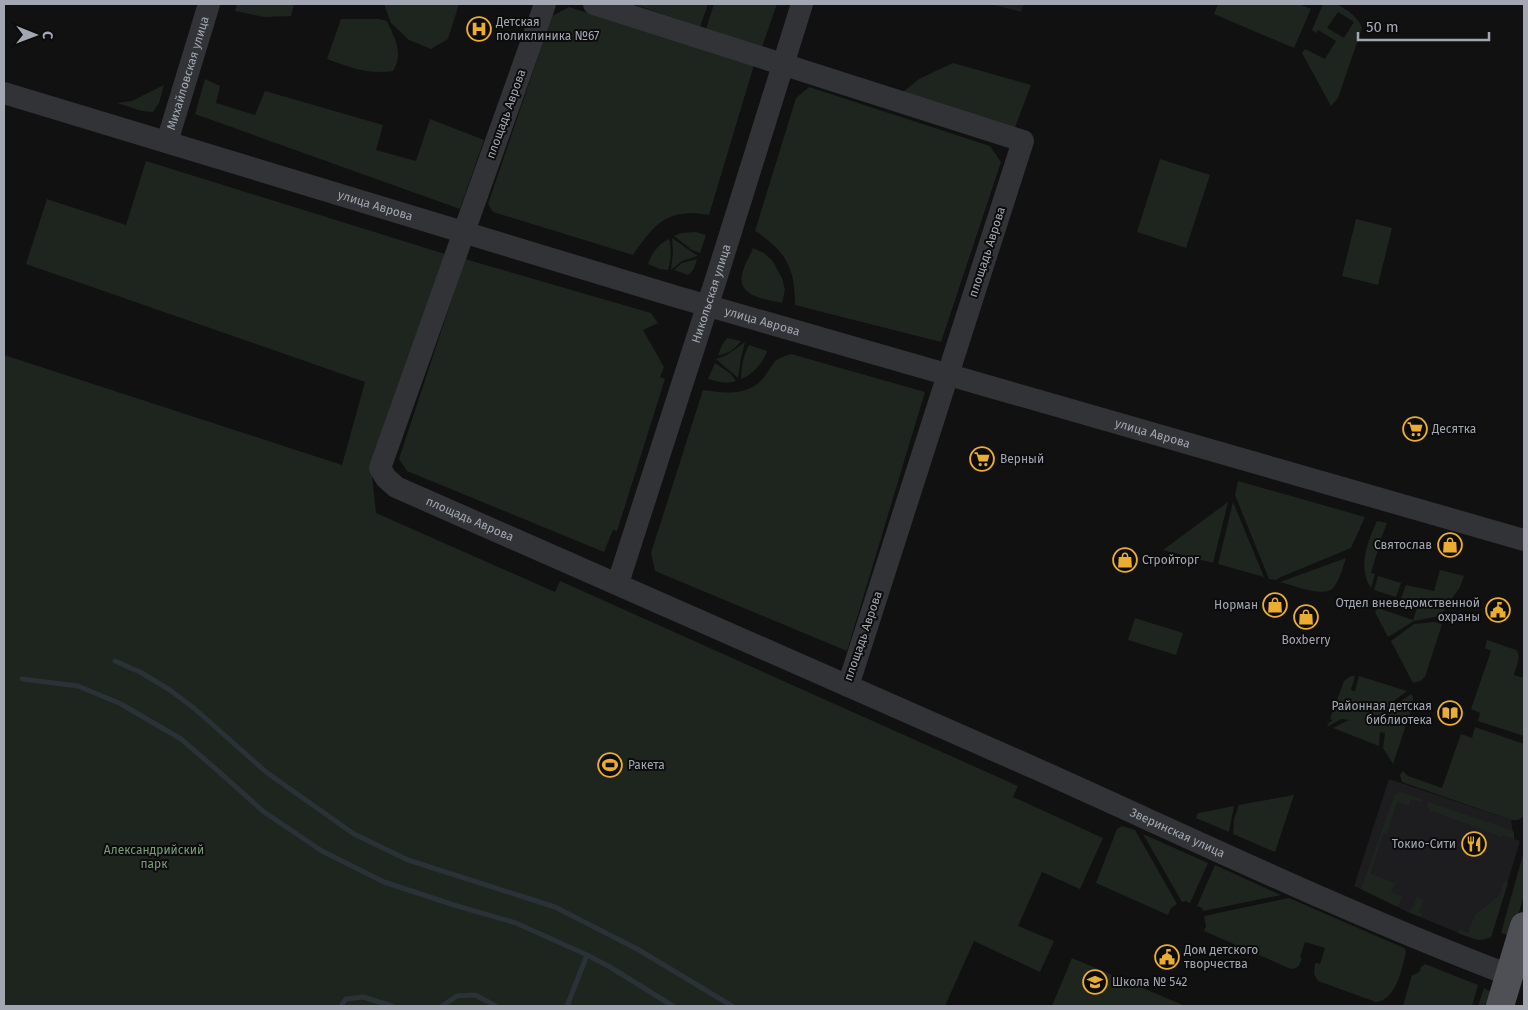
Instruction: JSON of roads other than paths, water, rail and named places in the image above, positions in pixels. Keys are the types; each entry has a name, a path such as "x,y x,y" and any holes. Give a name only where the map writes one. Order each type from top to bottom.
{"main road":[{"path":"1519,1006 1517,982 1524,926"},
{"path":"1500,1006 1517,982"}],"street":[{"name":"Михайловская улица","path":"167,142 209,4"},
{"name":"площадь Аврова","path":"545,4 380,468 386,478 396,487 618,583 848,686 1023,141 594,4"},
{"name":"Никольская улица","path":"618,583 708,305 802,4"},
{"name":"улица Аврова","path":"4,93 708,305 1524,540"},
{"name":"Зверинская улица","path":"848,686 1350,910 1517,982"}],"waterway":[{"path":"115,661 140,672 170,690 195,709 266,772 354,834 408,860 555,907 639,950 732,1006"},
{"path":"22,679 78,686 121,704 181,739 264,812 322,851 384,882 516,923 610,967 673,1006"},
{"path":"567,1006 587,955"},
{"path":"442,1006 457,996 475,995 496,1006"},
{"path":"341,1006 346,999 363,997 392,1006"}],"place":[{"name":"Детская поликлиника №67","path":"479,29"},
{"name":"Десятка","path":"1415,429"},
{"name":"Верный","path":"982,459"},
{"name":"Святослав","path":"1450,545"},
{"name":"Стройторг","path":"1125,560"},
{"name":"Норман","path":"1275,605"},
{"name":"Отдел вневедомственной охраны","path":"1498,610"},
{"name":"Boxberry","path":"1306,617"},
{"name":"Районная детская библиотека","path":"1450,713"},
{"name":"Ракета","path":"610,765"},
{"name":"Токио-Сити","path":"1474,844"},
{"name":"Дом детского творчества","path":"1167,957"},
{"name":"Школа № 542","path":"1095,982"}],"park label":[{"name":"Александрийский парк","path":"154,857"}]}
